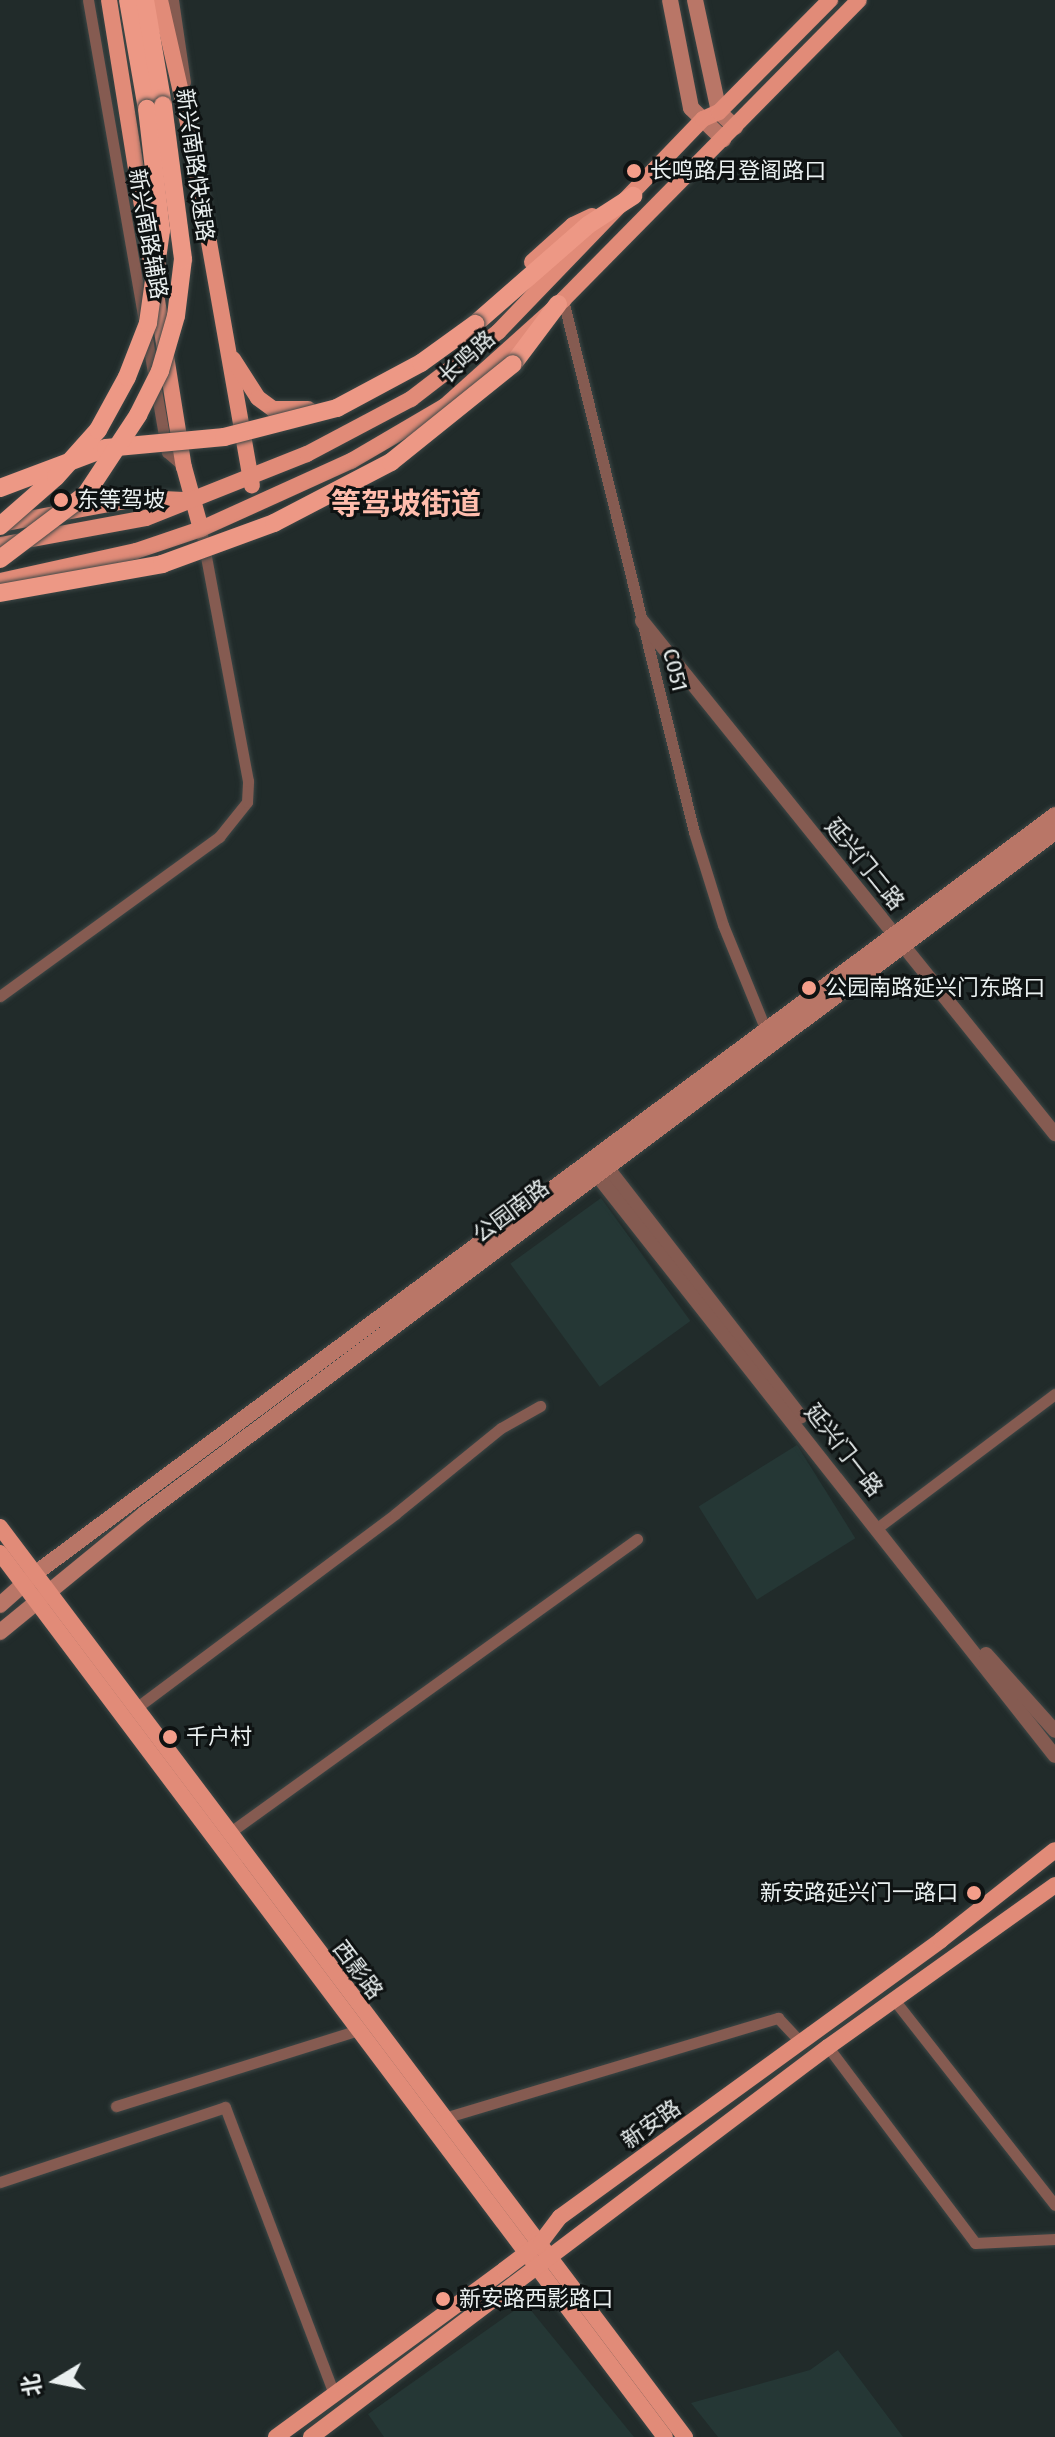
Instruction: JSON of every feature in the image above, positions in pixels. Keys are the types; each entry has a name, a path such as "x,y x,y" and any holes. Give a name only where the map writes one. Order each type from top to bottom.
{"highway":[{"name":"新兴南路快速路","path":"0,559 86,494 138,415 160,371 176,316 183,259 155,107 128,0"},
{"name":"新兴南路快速路","path":"0,525 56,477 98,430 127,377 148,323 161,230 155,107 145,0"},
{"path":"0,488 106,448 224,437 337,408 421,363 475,324 588,225 633,196"},
{"path":"0,593 162,564 274,523 391,462 513,364 561,302"}],"main road":[{"path":"100,0 138,180"},
{"path":"109,0 184,467 201,529"},
{"path":"160,0 188,123 249,477 258,500"},
{"path":"670,0 691,108 723,139"},
{"path":"695,0 719,112 735,127"},
{"name":"长鸣路","path":"0,545 146,518 366,426 448,374 498,332 633,196 703,119 719,112 830,0"},
{"name":"长鸣路","path":"0,581 136,551 201,529 258,500 351,461 435,413 561,302 859,0"},
{"path":"226,345 258,398 273,409 295,413 335,402 413,361 454,332 573,225 633,196"},
{"path":"0,525 141,498 193,500"},
{"name":"公园南路","path":"0,1605 29,1578 769,1037 1055,815"},
{"name":"公园南路","path":"897,940 1055,832"},
{"name":"公园南路","path":"0,1632 42,1594 601,1170 769,1037"},
{"name":"西影路","path":"0,1527 29,1578 136,1708 444,2118 665,2437"},
{"name":"西影路","path":"0,1553 29,1578"},
{"name":"西影路","path":"42,1594 361,2029 534,2246"},
{"name":"新安路","path":"276,2437 534,2246 560,2217 801,2043 1055,1850"},
{"name":"新安路","path":"311,2437 828,2047 1055,1885"},
{"name":"西影路","path":"545,2262 685,2437"}],"street":[{"name":"新兴南路辅路","path":"88,0 167,452 184,467"},
{"path":"173,0 188,123"},
{"name":"C051","path":"561,302 694,832 723,925 769,1037"},
{"path":"0,996 219,837 247,802 248,781 201,529"},
{"name":"延兴门二路","path":"642,621 1055,1134"},
{"name":"延兴门一路","path":"601,1170 986,1655 1055,1731"},
{"path":"881,1525 1055,1394"},
{"path":"136,1708 395,1514 501,1428 540,1406"},
{"name":"延兴门一路","path":"881,1525 1055,1756"},
{"path":"229,1833 637,1539"},
{"path":"895,2001 1055,2205"},
{"path":"444,2118 778,2018 801,2043"},
{"path":"116,2106 361,2029"},
{"path":"828,2047 975,2243 1055,2239"},
{"path":"0,2182 225,2107 334,2394"}],"shaded area":[{"path":"601,1198 690,1321 600,1387 510,1264"},
{"path":"797,1445 855,1538 757,1600 699,1506"},
{"path":"525,2303 634,2437 384,2437 368,2414"},
{"path":"838,2350 903,2437 718,2437 691,2403 810,2370"}],"place":[{"name":"长鸣路月登阁路口","path":"634,171"},
{"name":"东等驾坡","path":"61,500"},
{"name":"公园南路延兴门东路口","path":"809,988"},
{"name":"千户村","path":"170,1737"},
{"name":"新安路延兴门一路口","path":"974,1893"},
{"name":"新安路西影路口","path":"443,2299"}],"district":[{"name":"等驾坡街道","path":"406,504"}]}
